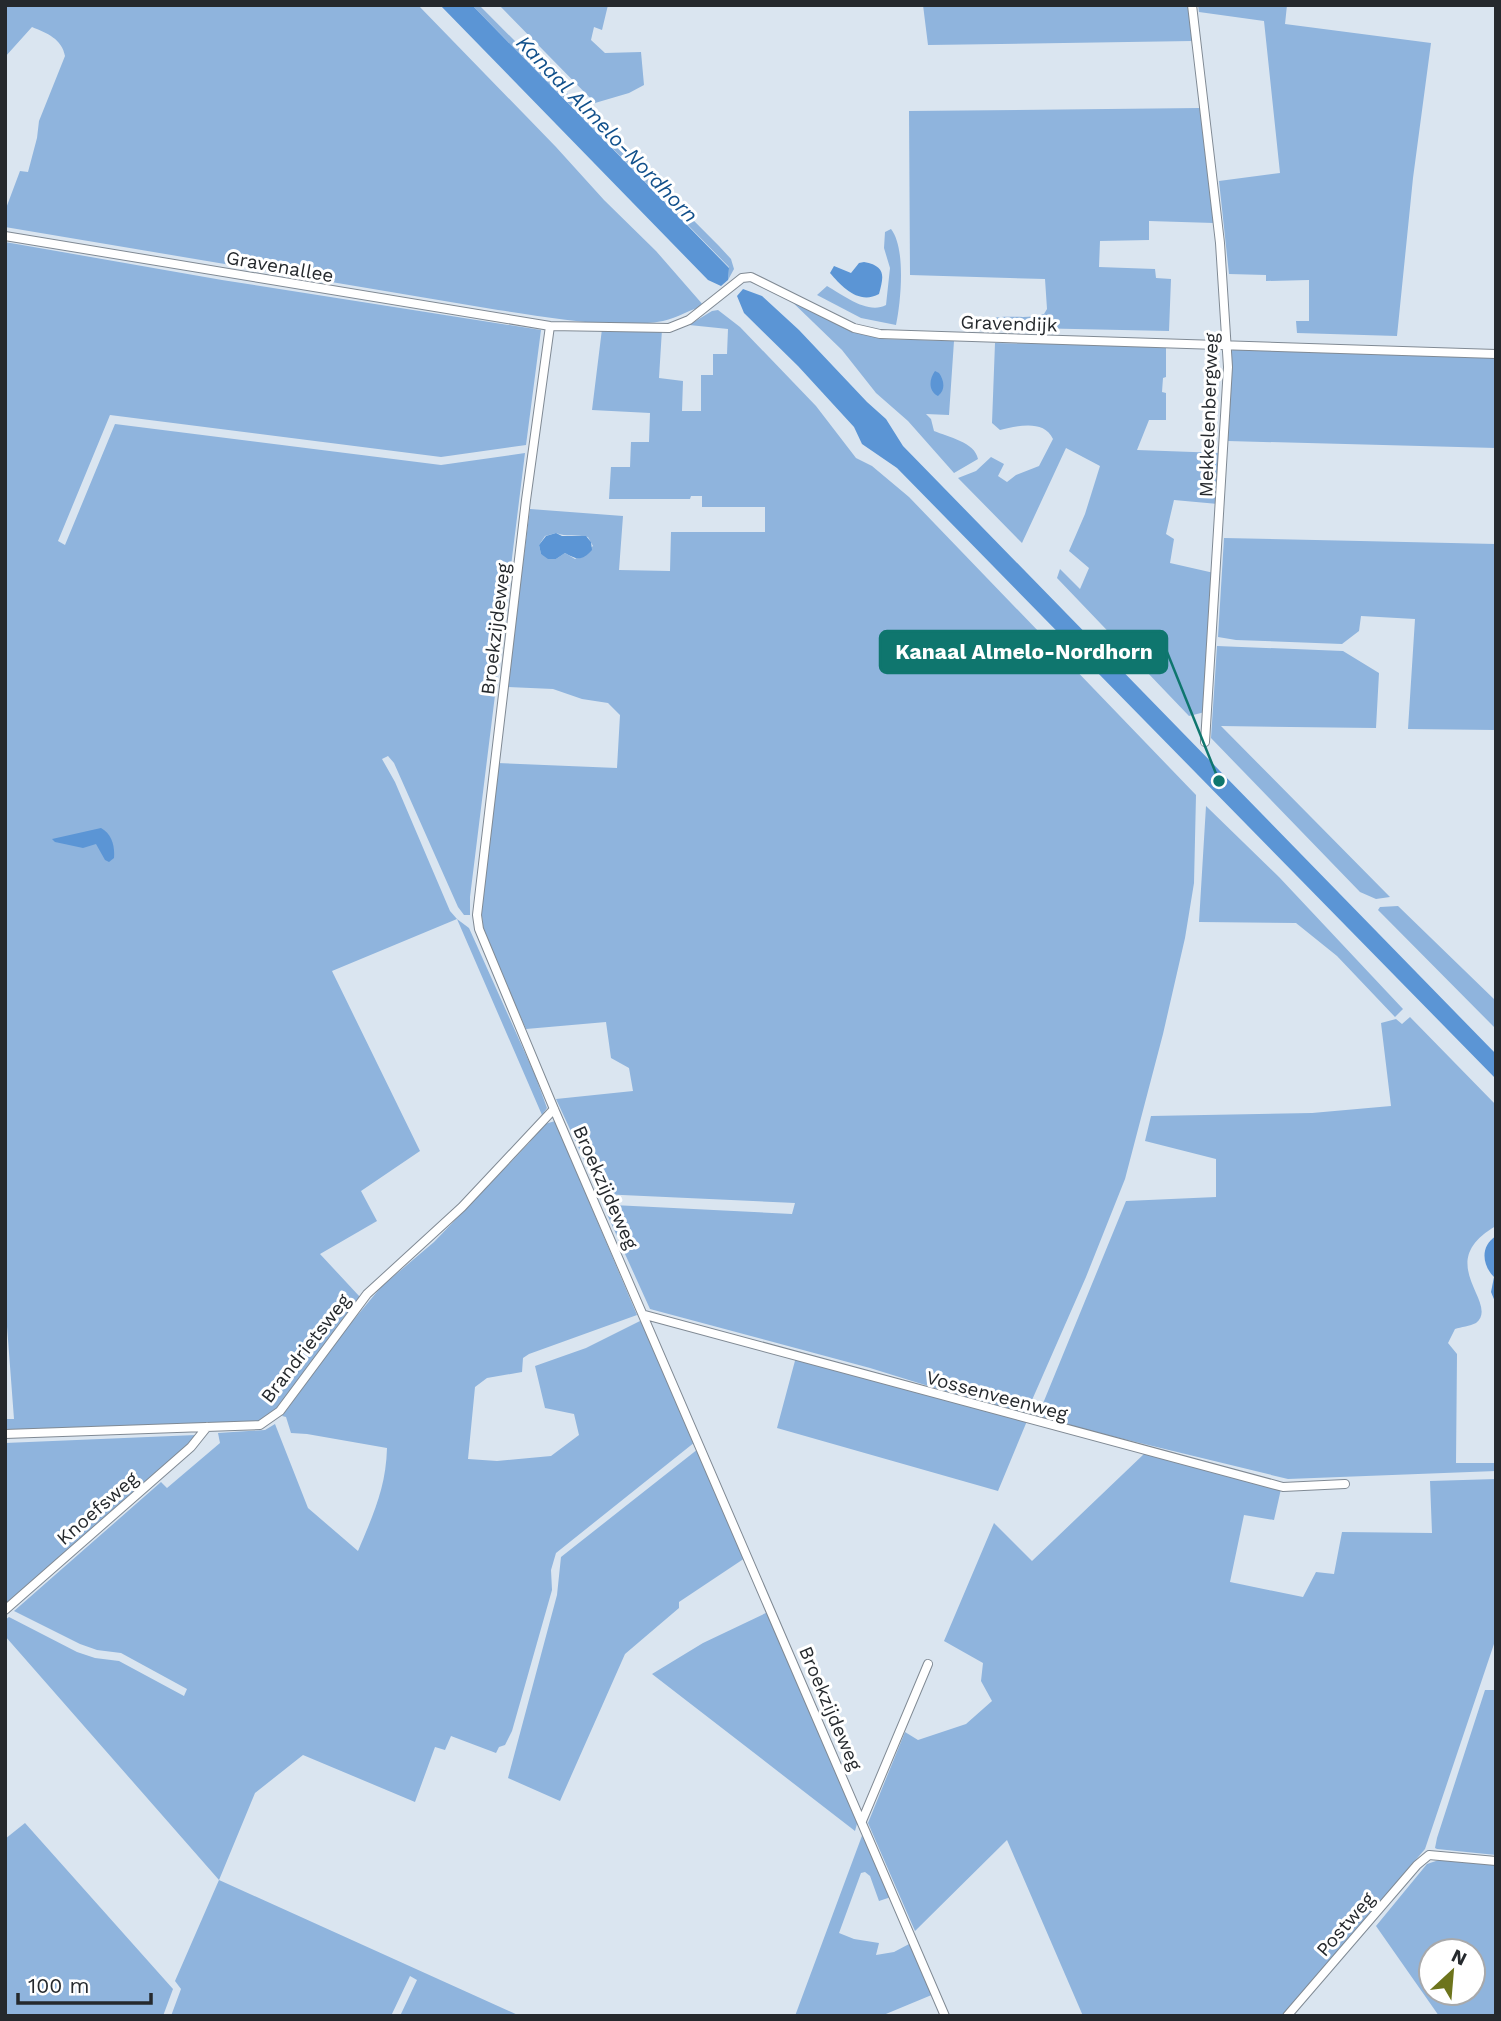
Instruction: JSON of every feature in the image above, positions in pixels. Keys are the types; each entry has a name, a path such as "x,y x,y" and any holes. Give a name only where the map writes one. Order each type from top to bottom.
{"street":[{"name":"Mekkelenbergweg","path":"1192,5 1220,243 1227,345 1223,461 1205,742"},
{"name":"Gravenallee","path":"5,236 550,326"},
{"name":"Gravendijk","path":"550,326 669,328 689,320 742,278 751,276 868,333 1496,354"},
{"name":"Broekzijdeweg","path":"550,326 526,500 477,915 480,929 554,1109 945,2016"},
{"name":"Brandrietsweg","path":"5,1434 260,1424 280,1411 367,1294 462,1207 554,1109"},
{"name":"Vossenveenweg","path":"645,1315 1283,1487 1345,1484"},
{"name":"Knoefsweg","path":"5,1610 191,1447 208,1427"},
{"path":"862,1821 928,1664"},
{"name":"Postweg","path":"1287,2016 1417,1865 1429,1855 1496,1861"}],"shaded area":[{"path":"5,5 418,5 656,251 704,306 663,321 623,324 580,322 5,227 5,211 20,171 28,172 39,121 65,56 57,41 32,27 5,57"},
{"path":"440,5 472,5 729,268 728,280 721,286 708,280"},
{"path":"472,5 479,5 719,246 731,259 734,269 728,280 729,267"},
{"path":"499,5 608,5 602,30 594,27 591,40 605,53 641,52 644,85 629,93 595,103"},
{"path":"923,5 1189,5 1192,41 928,45"},
{"path":"1198,5 1287,5 1285,24 1431,43 1413,178 1397,336 1297,333 1296,321 1309,321 1309,280 1266,281 1266,275 1229,274 1219,181 1280,173 1264,21 1199,12"},
{"path":"1200,108 1214,223 1149,221 1149,240 1100,241 1099,267 1155,269 1156,278 1171,279 1169,331 984,327 984,321 991,318 1044,314 1047,309 1045,279 910,275 909,111"},
{"path":"891,229 896,238 900,261 901,289 896,325 861,318 817,295 827,286 864,306 871,308 886,305 890,268 884,248 885,232"},
{"path":"5,242 222,280 541,330 526,445 441,457 110,415 58,541 65,545 115,424 441,465 525,453 470,897 470,915 464,915 458,907 394,763 388,756 382,759 395,782 450,911 457,919 332,971 420,1151 361,1191 377,1221 320,1254 360,1297 271,1418 261,1422 5,1431 5,1419 14,1419 5,1300"},
{"path":"859,263 876,266 882,273 879,294 872,297 852,293 830,273 834,266 851,273"},
{"path":"743,289 762,296 799,330 886,419 903,446 1496,1054 1496,1079 897,468 862,444 854,427 744,313 737,296"},
{"path":"784,294 867,335 882,339 954,341 949,415 926,414 931,419 934,431 966,444 976,453 978,459 954,473 908,421 876,393 842,350"},
{"path":"718,310 740,327 816,406 856,458 872,466 909,497 1196,795 1194,883 1185,938 1125,1179 1086,1277 1025,1416 870,1368 650,1309 606,1212 608,1208 613,1205 792,1214 795,1203 600,1194 556,1099 633,1091 629,1068 611,1058 606,1022 526,1029 484,935 480,897 497,763 617,768 620,715 608,703 582,699 553,689 507,687 530,509 623,516 619,570 670,571 671,532 765,532 765,507 702,507 702,496 691,496 690,499 609,499 611,467 630,467 631,442 649,442 650,413 592,410 602,329 662,329 659,378 683,381 682,411 701,411 701,375 713,375 713,354 727,354 728,329 689,325","holes":["560,534 588,537 593,546 575,559 565,553 556,559 541,554 539,545 545,536"]},
{"path":"995,343 1166,346 1166,377 1163,378 1162,392 1166,393 1166,420 1149,420 1137,450 1221,453 1218,504 1174,500 1166,534 1174,539 1170,563 1214,573 1205,712 1189,716 1057,578 1060,569 1080,589 1089,568 1069,551 1085,514 1100,466 1066,448 1022,543 958,478 976,471 991,457 1004,464 998,476 1007,482 1016,475 1039,466 1053,439 1049,433 1037,426 1000,430 992,423"},
{"path":"1235,347 1496,353 1496,448 1228,441 1231,352"},
{"path":"935,371 941,376 943,385 938,396 932,391 931,385"},
{"path":"556,533 562,536 586,536 591,542 592,550 579,558 565,553 556,559 548,559 541,554 539,545 546,536"},
{"path":"1224,538 1496,544 1496,730 1408,729 1415,619 1361,616 1359,631 1342,644 1218,637"},
{"path":"1217,646 1343,651 1379,673 1376,728 1221,726 1390,897 1376,899 1360,892 1211,738"},
{"path":"1206,806 1279,877 1403,1009 1395,1017 1337,956 1296,923 1199,922"},
{"path":"101,828 108,834 113,845 114,858 109,862 96,844 83,848 52,839"},
{"path":"1398,906 1496,1001 1496,1029 1378,910 1380,907"},
{"path":"457,919 469,928 535,1075 547,1108 542,1115"},
{"path":"1410,1017 1496,1105 1496,1226 1478,1240 1469,1254 1468,1268 1481,1305 1481,1315 1476,1323 1455,1329 1448,1343 1457,1354 1456,1463 1496,1463 1496,1471 1288,1479 1037,1418 1126,1201 1216,1197 1216,1159 1145,1141 1151,1116 1312,1113 1391,1106 1381,1023 1396,1019 1402,1024"},
{"path":"555,1121 637,1315 529,1354 523,1358 522,1372 487,1378 475,1387 468,1459 497,1461 551,1456 579,1435 574,1414 545,1408 535,1366 586,1348 640,1321 645,1321 695,1442 556,1553 551,1570 552,1590 512,1731 505,1745 499,1747 496,1753 451,1736 445,1750 435,1747 415,1802 303,1755 255,1793 219,1880 5,1636 5,1620 9,1617 77,1652 119,1661 184,1696 187,1689 121,1653 97,1650 80,1644 14,1611 161,1482 167,1488 220,1443 218,1433 265,1430 275,1424 308,1508 358,1551 381,1489 387,1448 291,1433 286,1417 282,1416 346,1329 381,1287 434,1242 545,1124"},
{"path":"1496,1236 1496,1304 1491,1292 1494,1277 1484,1256 1487,1245"},
{"path":"796,1357 1027,1421 998,1491 777,1428"},
{"path":"196,1435 194,1439 5,1605 5,1443"},
{"path":"698,1449 745,1558 679,1602 679,1608 625,1654 560,1801 508,1778 557,1595 561,1557"},
{"path":"1145,1453 1281,1489 1274,1520 1244,1515 1230,1582 1303,1597 1316,1572 1334,1574 1342,1532 1432,1533 1430,1481 1496,1479 1496,1638 1425,1849 1282,2016 1083,2016 1007,1840 915,1931 868,1823 905,1732 918,1740 966,1724 992,1701 981,1681 983,1663 944,1641 994,1523 1032,1561"},
{"path":"768,1612 858,1820 855,1831 652,1674 703,1643"},
{"path":"1485,1690 1496,1690 1496,1855 1437,1849 1437,1838"},
{"path":"25,1823 173,1989 163,2016 5,2016 5,1839"},
{"path":"863,1833 891,1897 879,1901 870,1876 865,1872 861,1873 839,1933 854,1939 879,1943 876,1955 894,1952 911,1943 934,1994 881,2016 795,2016"},
{"path":"1439,1860 1496,1865 1496,2016 1439,2016 1433,2007 1487,2007 1487,1937 1417,1937 1417,1985 1376,1926 1427,1864"},
{"path":"219,1880 520,2016 400,2016 417,1980 410,1976 391,2016 171,2016 181,1989 175,1981"}],"place":[{"name":"Kanaal Almelo-Nordhorn","path":"1219,781"}]}
